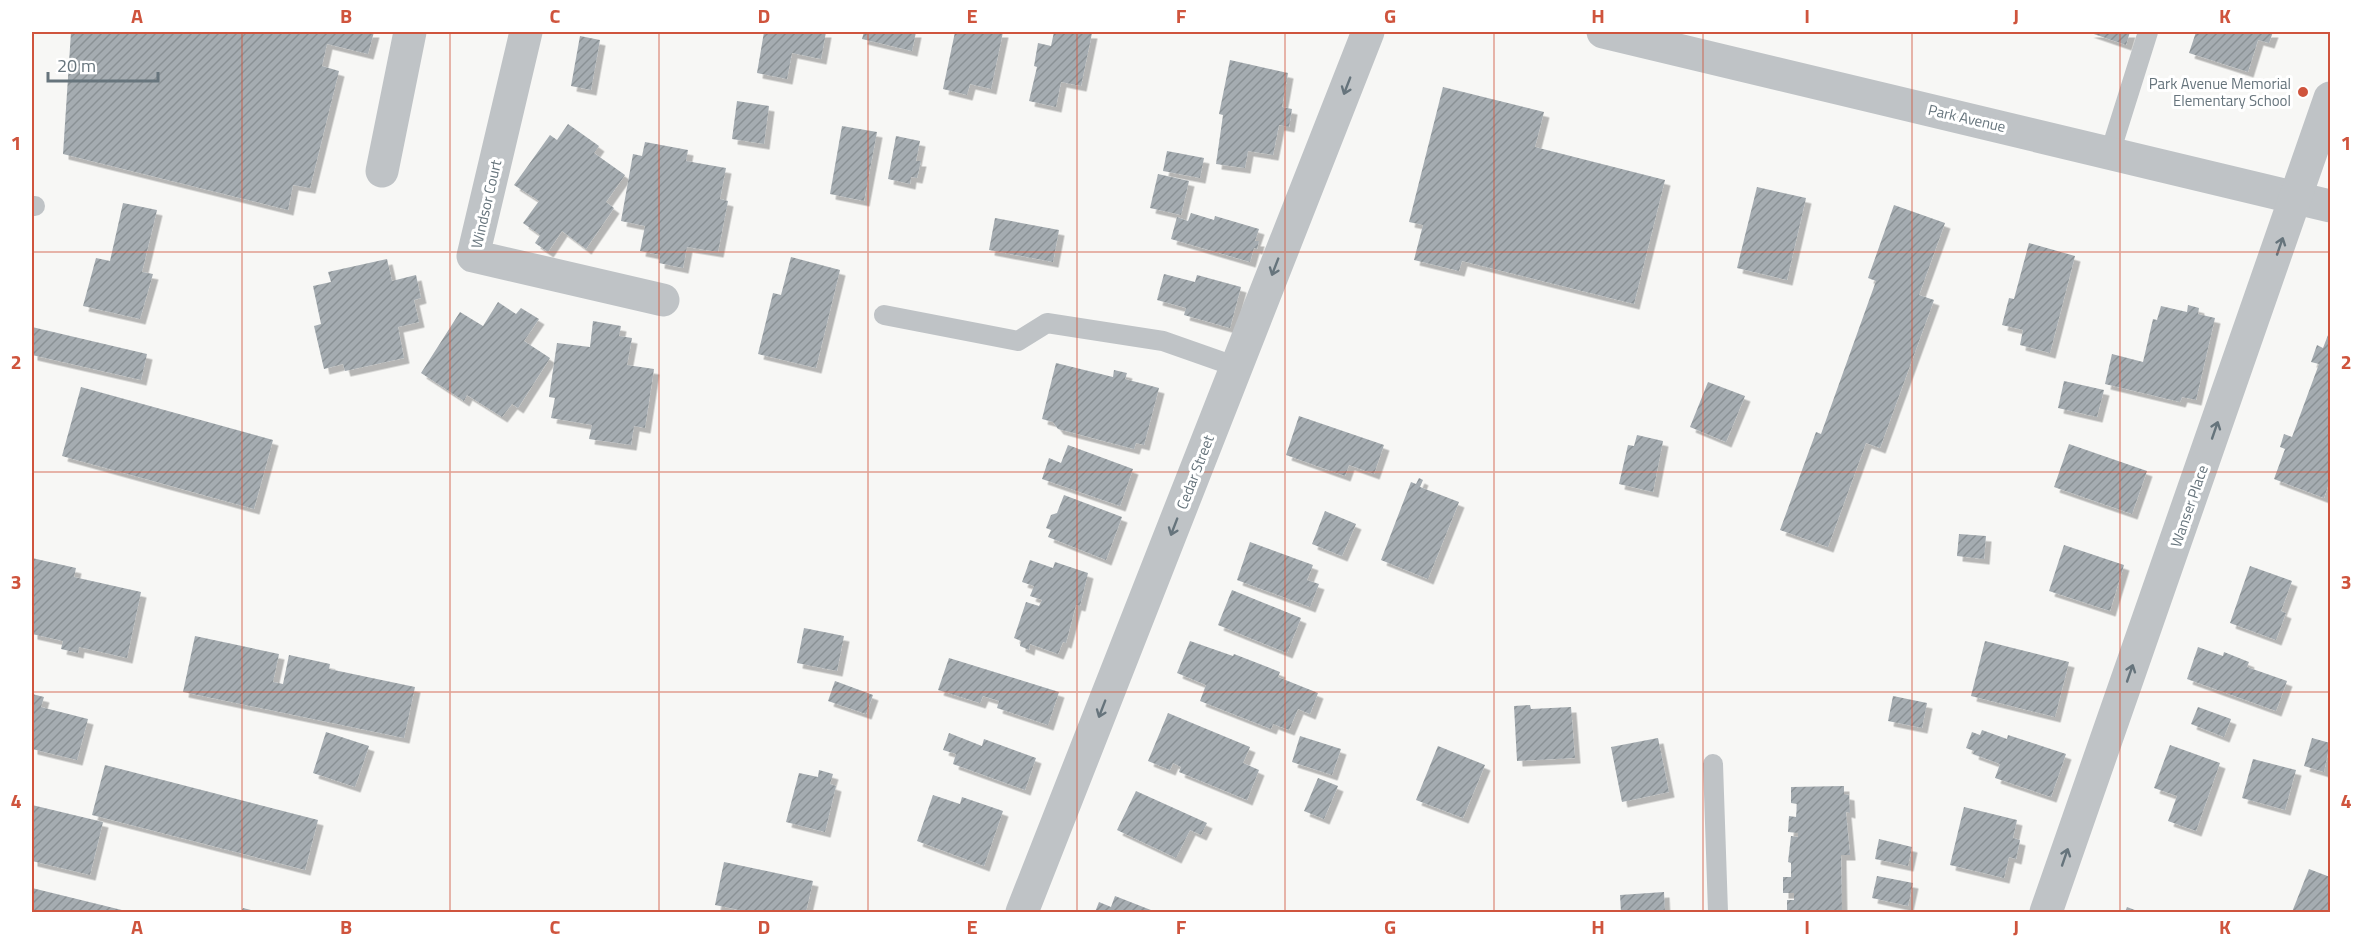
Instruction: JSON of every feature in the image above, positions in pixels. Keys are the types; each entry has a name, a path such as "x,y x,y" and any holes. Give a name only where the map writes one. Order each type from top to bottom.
{"street":[{"path":"382,171 410,32"},
{"name":"Windsor Court","path":"526,32 473,256 663,300"},
{"name":"Cedar Street","path":"1022,912 1368,32"},
{"name":"Park Avenue","path":"1603,32 2331,206"},
{"name":"Wanser Place","path":"2046,912 2331,98"}],"lane":[{"path":"2110,153 2148,32"},
{"path":"884,315 1018,341 1047,323 1163,341 1237,367"},
{"path":"1713,764 1718,912"}],"building":[{"path":"71,32 374,32 368,54 327,44 322,66 339,71 310,188 293,185 288,210 63,154"},
{"path":"764,32 826,32 821,59 792,53 787,79 757,73"},
{"path":"864,32 916,32 912,51 862,39"},
{"path":"955,32 1003,32 991,89 970,84 967,95 943,89"},
{"path":"1054,32 1092,33 1081,86 1061,82 1056,107 1029,101 1037,67 1034,66 1038,43 1051,46"},
{"path":"2088,32 2130,32 2126,45"},
{"path":"2196,32 2273,32 2269,43 2258,40 2248,72 2189,53"},
{"path":"580,36 600,40 591,90 571,86"},
{"path":"1230,60 1288,73 1282,107 1292,109 1289,127 1279,125 1273,155 1248,151 1245,168 1216,164 1223,115 1219,114"},
{"path":"1443,87 1544,112 1535,147 1665,180 1634,304 1462,261 1459,271 1414,260 1423,225 1409,222"},
{"path":"737,101 769,106 764,144 732,139"},
{"path":"568,124 599,146 594,153 625,175 606,202 614,208 586,249 562,231 548,252 535,243 540,235 523,223 539,201 514,185 550,135 557,140"},
{"path":"842,126 877,132 864,201 830,194"},
{"path":"896,136 920,141 916,161 921,161 917,178 911,177 910,184 888,179"},
{"path":"645,142 688,150 686,161 726,168 720,199 728,201 718,252 687,247 683,268 659,263 660,255 640,251 645,226 621,221 633,154 642,156"},
{"path":"1167,151 1204,158 1200,178 1163,171"},
{"path":"1158,174 1189,181 1181,215 1150,208"},
{"path":"1757,187 1806,198 1787,280 1737,268"},
{"path":"123,203 157,210 142,272 153,274 140,319 83,306 96,258 110,261"},
{"path":"1894,205 1945,223 1919,295 1934,300 1880,448 1866,443 1828,547 1780,530 1816,432 1821,434 1876,281 1868,278"},
{"path":"1191,213 1214,220 1215,216 1259,229 1255,241 1259,241 1257,249 1254,248 1250,262 1171,239 1177,217 1188,221"},
{"path":"995,218 1059,230 1053,262 989,250"},
{"path":"2029,243 2075,256 2050,353 2020,345 2023,330 2002,325 2009,298 2014,299"},
{"path":"791,257 840,270 816,368 758,354 773,293 781,295"},
{"path":"387,259 392,281 416,275 421,298 414,300 419,322 398,327 404,358 345,371 343,364 324,369 314,326 321,324 313,286 331,282 328,272"},
{"path":"1164,274 1195,282 1197,275 1241,287 1230,328 1184,315 1186,308 1157,300"},
{"path":"498,302 516,314 521,308 539,319 524,341 550,358 518,408 512,404 502,417 467,395 464,401 421,373 460,312 483,326"},
{"path":"2188,305 2199,308 2198,314 2215,318 2196,400 2182,397 2180,402 2105,384 2112,354 2143,362 2153,319 2157,320 2161,306 2187,312"},
{"path":"593,321 621,326 619,336 632,338 627,365 654,369 645,428 634,426 631,445 589,439 592,425 551,418 555,398 549,397 557,343 590,347"},
{"path":"32,327 147,354 141,380 32,355"},
{"path":"2330,330 2330,480 2324,498 2274,479 2285,449 2280,447 2284,434 2292,437 2319,364 2311,362 2317,345 2323,348"},
{"path":"1056,363 1113,377 1114,370 1127,373 1125,379 1159,388 1144,445 1136,443 1134,449 1058,429 1053,422 1042,419"},
{"path":"2064,381 2104,390 2097,417 2058,408"},
{"path":"1708,382 1745,396 1726,442 1690,427"},
{"path":"81,387 273,440 254,509 62,456"},
{"path":"1299,416 1384,445 1374,474 1349,465 1345,476 1286,455"},
{"path":"1637,435 1663,441 1653,492 1619,484 1628,445 1634,446"},
{"path":"2069,444 2147,471 2132,514 2054,487"},
{"path":"1068,445 1133,469 1120,506 1042,479 1049,458 1061,463"},
{"path":"1419,478 1423,480 1420,487 1459,502 1428,579 1381,560 1411,482 1416,484"},
{"path":"1064,495 1122,517 1106,560 1048,537 1051,530 1046,528 1051,515 1057,513"},
{"path":"1325,511 1356,524 1342,556 1312,544"},
{"path":"1959,534 1986,536 1984,559 1957,556"},
{"path":"1250,542 1313,565 1307,580 1319,584 1310,607 1237,580"},
{"path":"2064,545 2124,565 2110,611 2049,591"},
{"path":"32,558 76,568 74,577 141,592 127,658 79,647 78,653 61,649 63,641 32,634"},
{"path":"1030,560 1053,568 1055,562 1088,573 1080,606 1076,605 1066,643 1063,642 1058,654 1030,644 1029,650 1020,646 1021,641 1014,638 1026,602 1039,606 1042,600 1030,596 1034,586 1022,582"},
{"path":"2250,566 2292,581 2281,611 2286,613 2276,640 2230,623"},
{"path":"1232,590 1301,618 1287,653 1218,625"},
{"path":"804,628 844,636 837,671 797,663"},
{"path":"195,636 279,654 273,682 283,684 289,655 330,664 329,669 415,687 404,738 183,692"},
{"path":"1190,641 1233,656 1234,654 1280,672 1278,677 1318,693 1310,714 1298,709 1289,730 1273,724 1271,729 1200,701 1206,685 1177,673"},
{"path":"1985,641 2069,662 2055,717 1971,696"},
{"path":"2198,647 2223,656 2224,652 2249,662 2247,667 2287,681 2276,711 2187,679"},
{"path":"949,658 1059,692 1048,725 997,708 999,701 983,696 980,703 938,690"},
{"path":"835,681 873,695 866,714 828,701"},
{"path":"32,694 44,697 41,707 88,719 77,760 32,749"},
{"path":"1893,696 1927,703 1922,728 1888,721"},
{"path":"1530,705 1531,709 1571,707 1575,758 1517,761 1514,706"},
{"path":"2198,707 2231,719 2224,737 2191,724"},
{"path":"1168,713 1250,747 1243,763 1259,770 1247,800 1179,772 1181,767 1173,763 1170,770 1148,761"},
{"path":"1982,730 2007,739 2008,735 2066,754 2051,797 1995,778 2000,764 1973,754 1974,751 1966,748 1972,732 1980,735"},
{"path":"326,732 369,746 355,787 313,773"},
{"path":"949,733 982,746 984,739 1036,758 1025,790 953,764 956,754 943,750"},
{"path":"1300,736 1341,749 1332,775 1292,762"},
{"path":"1658,738 1669,792 1622,802 1611,747"},
{"path":"2312,738 2330,743 2324,772 2304,766"},
{"path":"2170,745 2220,763 2196,831 2168,821 2177,796 2154,788"},
{"path":"1438,746 1485,765 1463,818 1416,800"},
{"path":"2253,759 2296,770 2285,810 2242,798"},
{"path":"105,765 318,820 305,870 92,815"},
{"path":"819,770 833,774 830,784 836,786 825,832 786,822 799,773 818,777"},
{"path":"1318,778 1338,786 1324,819 1304,811"},
{"path":"1844,786 1844,794 1849,795 1850,813 1846,812 1850,855 1841,855 1842,911 1787,912 1787,900 1794,900 1794,893 1783,893 1783,877 1791,877 1791,863 1788,862 1791,836 1798,837 1798,833 1788,832 1789,816 1796,817 1797,804 1791,803 1791,787"},
{"path":"1136,791 1207,823 1201,835 1190,830 1176,858 1117,830"},
{"path":"933,795 960,804 962,797 1003,811 984,866 917,841"},
{"path":"32,805 103,822 90,875 32,861"},
{"path":"1964,807 2017,820 2013,838 2020,840 2016,859 2009,857 2004,878 1950,865"},
{"path":"1879,839 1912,847 1908,866 1875,859"},
{"path":"724,862 813,881 806,912 749,912 715,905"},
{"path":"2309,869 2330,877 2330,912 2292,912"},
{"path":"1877,876 1913,883 1908,906 1872,898"},
{"path":"32,888 130,912 32,912"},
{"path":"1664,892 1665,912 1621,912 1620,895"},
{"path":"1115,896 1156,912 1095,912 1099,902 1111,907"},
{"path":"2127,907 2140,912 2125,912"},
{"path":"243,908 259,912 241,912"}],"place":[{"name":"Park Avenue Memorial Elementary School","path":"2303,92"}]}
